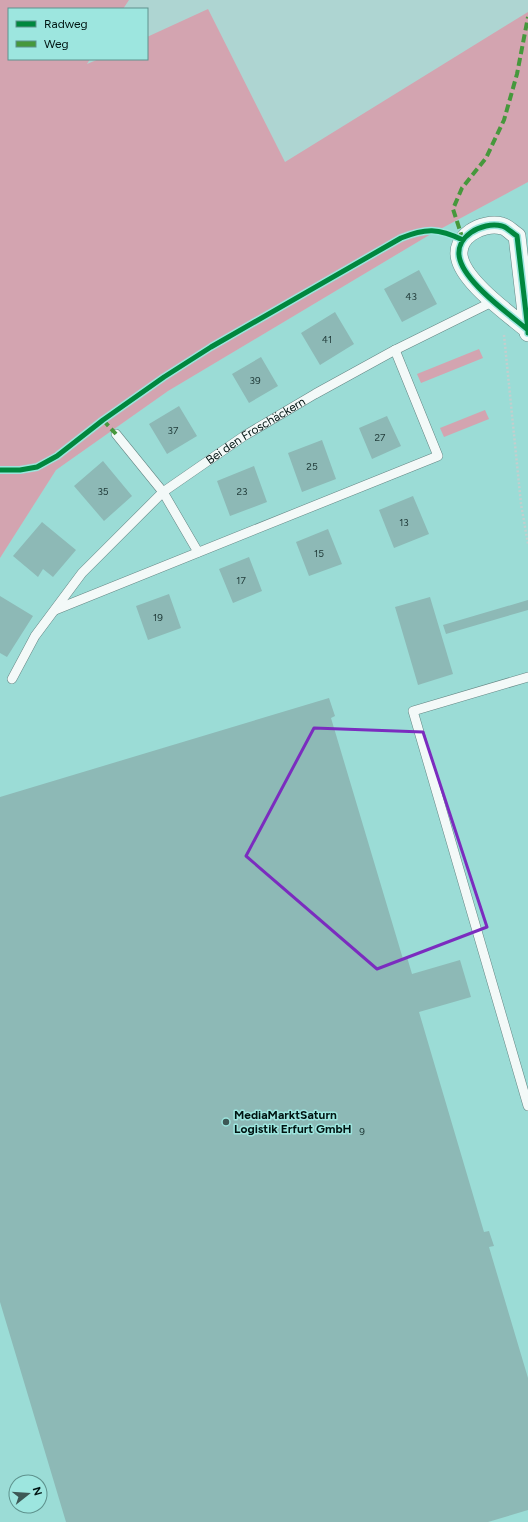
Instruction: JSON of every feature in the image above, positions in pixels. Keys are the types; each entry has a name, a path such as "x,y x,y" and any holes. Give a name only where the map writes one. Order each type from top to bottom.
{"street":[{"path":"486,224 503,226 516,236 528,332 469,276 460,260 459,250 463,240 469,233 486,224"}],"lane":[{"name":"Bei den Froschäckern","path":"12,679 35,636 82,572 163,492 244,436 395,350 497,304"},
{"path":"54,610 438,456 395,350"},
{"path":"116,434 163,492 198,552"},
{"path":"528,677 413,711 528,1106"}],"path":[{"path":"497,304 521,504 528,544"}],"highlighted area":[{"path":"314,728 423,732 487,927 377,969 246,856"}],"shaded area":[{"path":"0,0 129,0 124,8 8,8 8,60 89,60 87,64 97,60 148,60 148,37 208,9 285,162 528,12 528,182 431,234 168,391 56,470 0,558"},
{"path":"528,182 528,1522 0,1522 0,558 56,470 168,391 431,234"},
{"path":"479,349 483,358 421,383 417,374"},
{"path":"485,410 489,419 444,437 440,428"}],"building":[{"path":"419,270 437,304 402,322 384,289"},
{"path":"335,312 354,344 320,365 301,333"},
{"path":"261,357 278,386 249,403 232,374"},
{"path":"179,406 197,436 167,454 149,424"},
{"path":"387,416 401,446 372,459 359,428"},
{"path":"322,440 336,479 302,492 288,453"},
{"path":"103,461 132,496 104,521 74,486"},
{"path":"254,466 267,502 230,516 217,481"},
{"path":"413,496 429,534 394,548 379,510"},
{"path":"42,522 76,550 53,577 43,569 38,577 13,556"},
{"path":"328,529 342,564 309,576 296,542"},
{"path":"249,557 262,591 233,603 219,569"},
{"path":"169,594 181,628 148,640 136,606"},
{"path":"0,596 33,616 7,657 0,653"},
{"path":"430,597 453,674 418,685 395,607"},
{"path":"528,600 528,610 446,634 443,625"},
{"name":"MediaMarktSaturn Logistik Erfurt GmbH","path":"329,698 335,716 331,718 403,959 407,957 412,974 460,960 471,997 419,1012 484,1232 489,1231 494,1246 489,1247 528,1378 528,1510 488,1522 66,1522 0,1302 0,797"}],"marked path":[{"path":"463,240 453,209 462,188 486,158 504,120 517,74 528,17"},
{"path":"103,420 116,434"}],"cycle path":[{"path":"528,330 490,298 471,279 464,269 460,260 459,252 461,244 471,232 478,228 494,225 502,226 517,236 528,330 528,333"},
{"path":"0,470 20,470 37,467 57,456 103,420 164,377 211,347 401,238 418,232 439,231 463,240"}],"place":[{"name":"MediaMarktSaturn Logistik Erfurt GmbH","path":"226,1122"}]}
